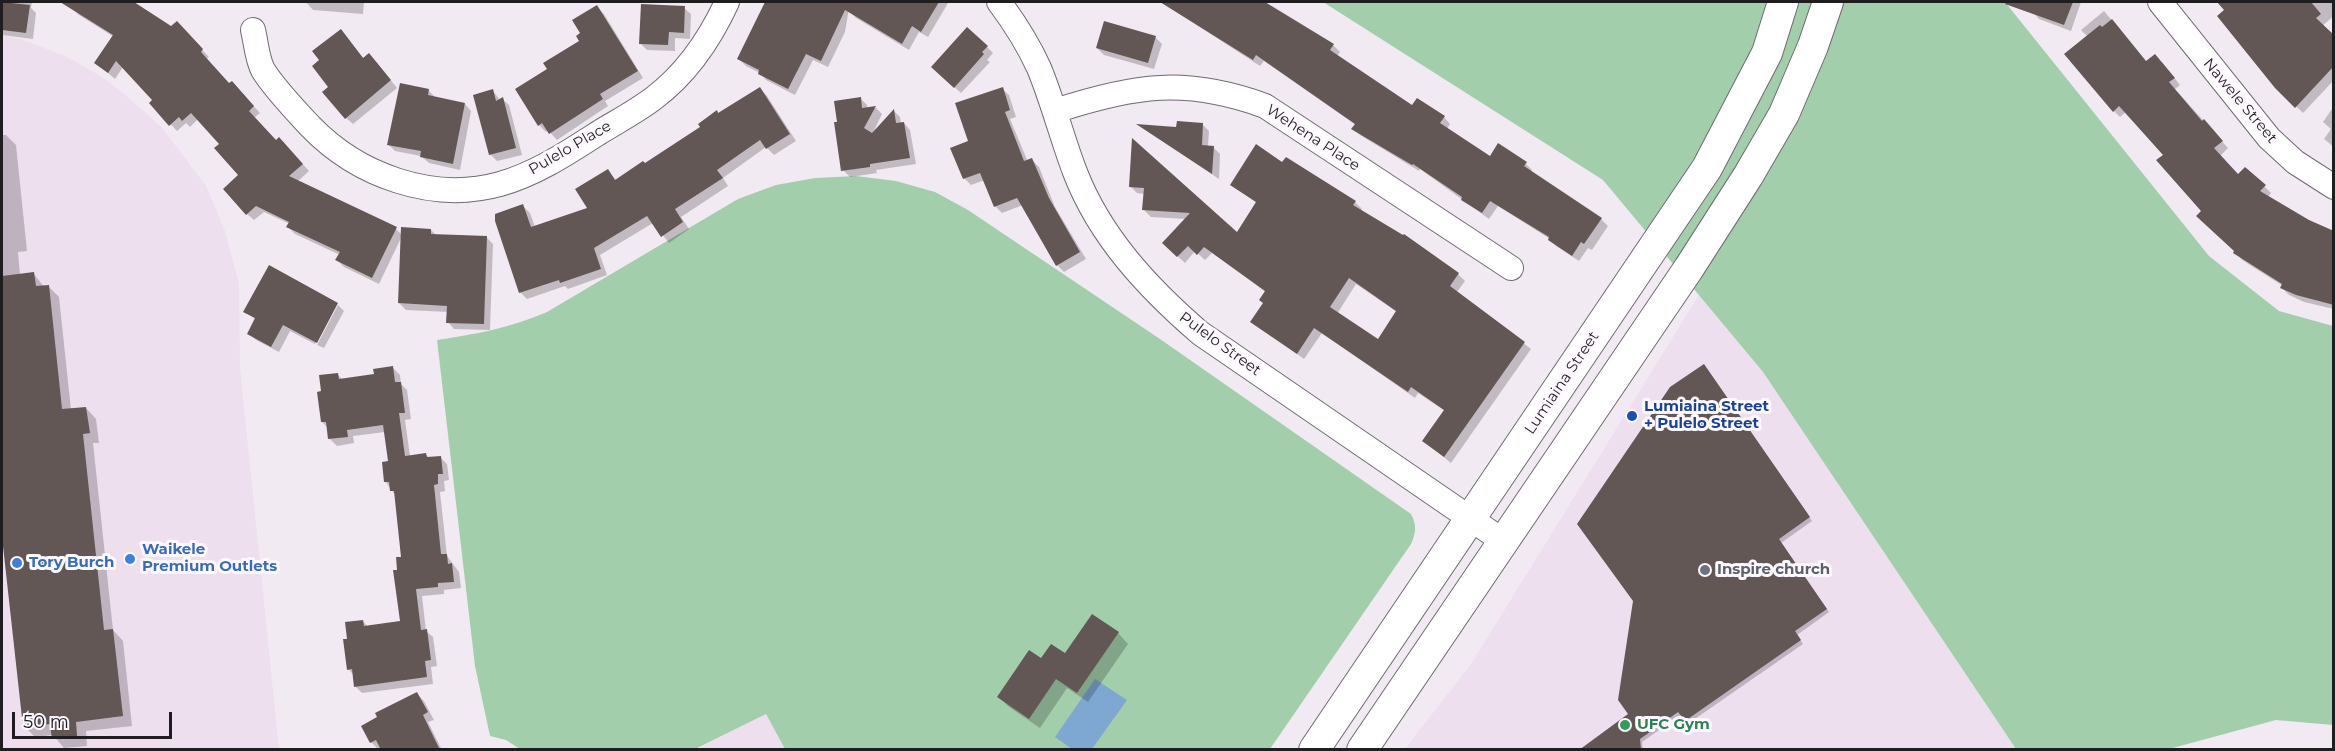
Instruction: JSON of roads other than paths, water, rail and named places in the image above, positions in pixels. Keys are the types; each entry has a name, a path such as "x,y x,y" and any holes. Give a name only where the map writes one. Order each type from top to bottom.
{"main road":[{"name":"Lumiaina Street","path":"1314,750 1707,168 1767,53 1783,2"},
{"path":"1362,750 1689,268 1748,176 1784,114 1813,46 1828,2"}],"street":[{"name":"Pulelo Place","path":"253,30 263,69 297,113 326,143 380,175 441,189 474,188 500,184 557,159 654,98 701,51 727,2"},
{"name":"Pulelo Street","path":"999,2 1028,46 1055,111 1075,173 1092,207 1136,273 1167,305 1200,333 1503,541"},
{"name":"Nawele Street","path":"2160,2 2269,138 2295,162 2334,187"},
{"name":"Wehena Place","path":"1055,111 1122,91 1163,86 1204,89 1235,95 1266,106 1511,268"}],"water":[{"path":"1095,679 1127,700 1092,749 1072,749 1055,737"}],"place":[{"name":"Lumiaina Street + Pulelo Street","path":"1632,416"},
{"name":"Waikele Premium Outlets","path":"130,559"},
{"name":"Tory Burch","path":"17,563"},
{"name":"Inspire church","path":"1705,570"},
{"name":"UFC Gym","path":"1625,725"}]}
